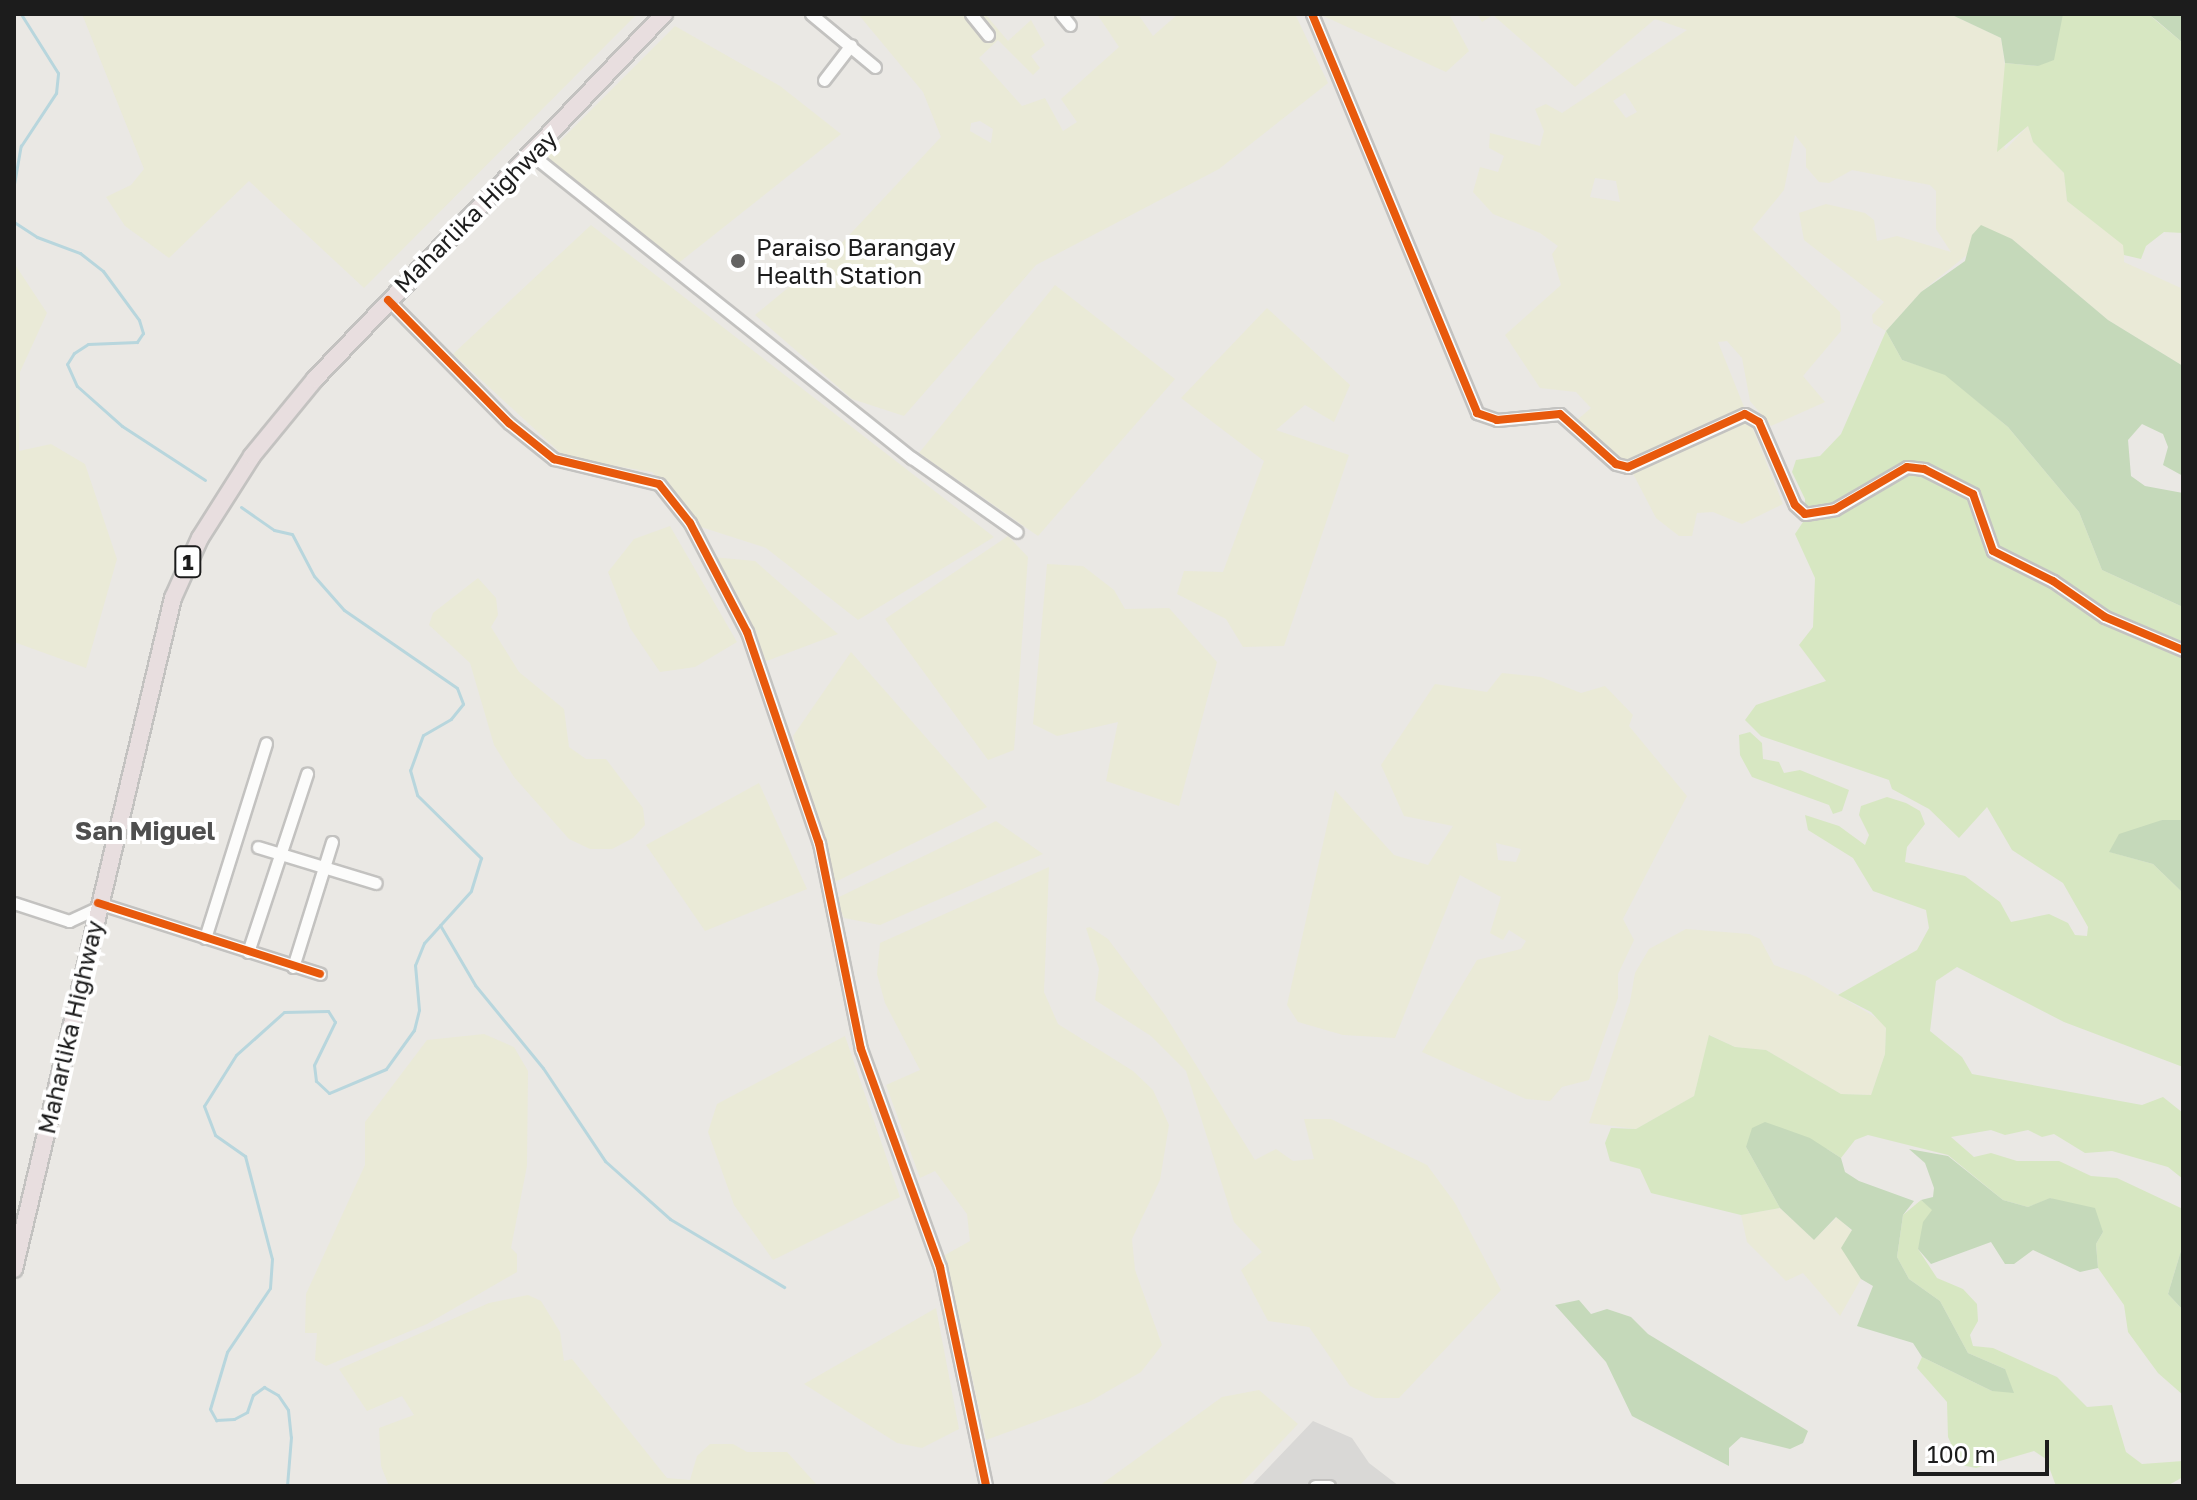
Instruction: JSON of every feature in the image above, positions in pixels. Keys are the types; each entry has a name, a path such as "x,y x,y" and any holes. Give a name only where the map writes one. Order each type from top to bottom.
{"highway":[{"name":"Maharlika Highway","path":"14,1269 98,905 184,570 252,456 388,300 532,155 664,14"}],"street":[{"path":"811,14 875,67"},
{"path":"971,14 988,35"},
{"path":"1061,14 1070,25"},
{"path":"1312,14 1477,413 1497,420 1560,414 1616,464 1628,467 1745,414 1759,422 1795,505 1805,514 1835,509 1907,467 1924,469 1973,494 1993,551 2053,581 2105,617 2183,650"},
{"path":"824,80 851,45"},
{"path":"532,155 912,458 1017,532"},
{"path":"388,300 509,423 554,459 659,484 690,523 740,619 794,759 819,843 861,1049 940,1267 986,1486"},
{"path":"205,938 266,743"},
{"path":"248,952 307,774"},
{"path":"293,967 332,842"},
{"path":"258,847 323,864 376,883"},
{"path":"14,903 69,921 98,905 320,974"},
{"path":"1315,1486 1329,1486"}],"shaded area":[{"path":"1313,1421 1352,1438 1369,1463 1399,1486 1251,1486"}],"green space":[{"path":"82,14 637,14 364,288 249,181 169,258 125,226 106,197 131,185 144,169"},
{"path":"858,14 985,14 1008,41 1031,20 1045,45 1031,56 1040,68 1033,75 998,40 979,58 1022,106 1045,98 1063,131 1077,122 1061,99 1119,47 1097,14 1138,14 1153,36 1178,14 1295,14 1328,83 1219,169 1036,265 904,416 852,399 755,315 839,246 941,137 923,92","holes":["980,121 993,129 991,143 970,131 971,123"]},
{"path":"1319,14 1449,14 1469,51 1446,72"},
{"path":"1477,14 1950,14 2001,38 2006,73 2000,119 2005,150 2028,126 2033,142 2064,173 2067,201 2124,245 2124,262 2183,289 2183,366 2108,320 2012,239 1994,233 1921,292 1886,331 1873,323 1872,315 1884,302 1804,240 1799,213 1826,204 1865,213 1874,220 1877,241 1897,236 1951,252 1936,229 1936,191 1930,185 1852,170 1829,183 1819,182 1806,167 1806,149 1795,135 1784,190 1752,229 1840,312 1841,331 1803,376 1825,402 1771,426 1750,401 1742,358 1727,341 1718,342 1783,504 1742,524 1713,512 1697,513 1692,536 1679,536 1656,518 1628,464 1577,420 1591,408 1576,392 1540,388 1505,335 1561,285 1552,254 1558,246 1540,233 1493,214 1473,192 1480,167 1498,172 1504,156 1489,148 1490,133 1540,146 1544,131 1535,109 1546,104 1562,113 1687,30 1655,19 1575,87 1493,15 1482,22","holes":["1625,93 1637,112 1626,118 1613,101","1595,178 1616,181 1620,202 1590,197"]},
{"path":"1950,14 2063,14 2054,60 2038,66 2005,63 2001,38"},
{"path":"2063,14 2148,14 2183,43 2183,233 2164,232 2146,246 2141,259 2124,255 2123,245 2067,201 2064,173 2033,142 2028,126 1997,152 2005,63 2038,66"},
{"path":"2148,14 2183,14 2183,43 2156,20"},
{"path":"675,26 780,86 841,134 676,265 543,158"},
{"path":"591,225 994,537 858,620 766,548 701,527 652,472 566,458 453,354"},
{"path":"1981,225 2012,239 2108,320 2183,366 2183,476 2163,465 2168,447 2163,434 2142,424 2128,440 2131,476 2145,486 2183,493 2183,607 2102,570 2079,512 2008,427 1945,375 1902,360 1886,331 1921,292 1965,261 1972,235"},
{"path":"14,263 47,313 20,372 19,451 51,444 85,464 117,559 86,668 14,642"},
{"path":"1055,285 1175,379 1038,536 919,453"},
{"path":"1267,308 1350,385 1334,422 1305,405 1276,430 1349,455 1284,646 1243,647 1226,619 1177,594 1184,571 1223,572 1264,461 1181,398"},
{"path":"1886,331 1902,360 1945,374 2008,427 2079,512 2102,570 2183,607 2183,820 2162,820 2110,852 2153,864 2183,893 2183,1067 2064,1022 1957,967 1936,981 1930,1031 1962,1057 1972,1074 2142,1105 2163,1097 2183,1113 2183,1179 2168,1167 2112,1151 2085,1153 2054,1134 2042,1137 2028,1130 2005,1135 1991,1130 1951,1137 1974,1157 1991,1153 2017,1161 2059,1161 2091,1176 2117,1178 2183,1209 2183,1244 2168,1294 2183,1310 2183,1395 2158,1373 2128,1332 2124,1305 2098,1268 2096,1244 2103,1232 2051,1198 2028,1207 2003,1200 1948,1155 1868,1135 1855,1140 1841,1158 1827,1149 1746,1147 1780,1208 1741,1215 1651,1193 1640,1169 1610,1161 1605,1143 1611,1128 1636,1129 1694,1096 1709,1035 1735,1047 1766,1050 1841,1094 1871,1095 1885,1054 1886,1028 1871,1012 1838,995 1917,950 1929,928 1926,910 1873,891 1853,858 1808,830 1805,815 1839,826 1865,845 1869,835 1859,815 1861,806 1887,797 1906,803 1920,811 1925,824 1907,847 1905,862 1965,876 2000,902 2011,922 2049,914 2068,923 2075,935 2087,936 2088,927 2063,883 2012,850 1987,807 1959,838 1929,809 1892,789 1889,780 1761,736 1745,720 1756,705 1826,681 1799,645 1813,627 1815,578 1795,534 1805,519 1805,499 1792,472 1796,460 1820,456 1841,434"},
{"path":"670,526 737,642 695,667 660,672 630,628 608,572 634,539"},
{"path":"1008,536 1028,557 1014,750 988,760 885,619"},
{"path":"712,557 755,561 838,634 764,662"},
{"path":"1047,564 1083,566 1114,590 1125,609 1169,608 1217,662 1179,806 1106,781 1118,722 1057,736 1033,724"},
{"path":"478,578 496,598 498,615 491,627 519,672 564,709 569,747 586,759 606,759 643,808 645,825 633,838 612,849 590,849 569,839 514,777 494,745 470,663 429,625 433,613"},
{"path":"851,652 987,807 831,884 793,736"},
{"path":"1502,673 1541,677 1581,693 1605,686 1633,715 1629,726 1687,796 1623,919 1634,940 1618,974 1618,998 1589,1080 1562,1087 1550,1101 1526,1099 1422,1052 1477,960 1521,949 1526,941 1509,930 1503,940 1490,933 1501,897 1460,875 1395,1038 1343,1035 1298,1022 1287,1005 1335,790 1394,855 1428,865 1453,826 1404,816 1381,765 1435,684 1487,692","holes":["1496,843 1521,849 1516,862 1498,860"]},
{"path":"1750,732 1762,743 1763,759 1779,762 1784,773 1800,770 1849,790 1842,811 1833,814 1829,805 1752,777 1740,755 1739,735"},
{"path":"759,783 807,889 705,931 646,845"},
{"path":"2162,820 2183,820 2183,893 2153,864 2109,852 2119,834"},
{"path":"996,821 1043,854 880,925 844,918 835,899"},
{"path":"1049,867 1044,992 1058,1024 1133,1071 1153,1090 1169,1125 1160,1180 1132,1239 1135,1270 1162,1345 1141,1372 1089,1402 986,1440 945,1255 970,1241 967,1214 935,1171 920,1178 886,1085 920,1070 885,1003 877,974 880,943"},
{"path":"1090,927 1108,939 1165,1015 1255,1160 1276,1149 1293,1161 1314,1159 1304,1119 1331,1119 1427,1165 1455,1203 1501,1290 1399,1398 1375,1398 1350,1386 1309,1327 1268,1321 1241,1270 1262,1252 1234,1222 1186,1071 1151,1036 1095,1000 1099,969 1086,928"},
{"path":"1686,929 1749,934 1760,939 1774,965 1806,976 1880,1020 1886,1028 1885,1054 1871,1095 1841,1094 1766,1050 1735,1047 1710,1035 1694,1096 1636,1129 1589,1123 1630,1002 1635,973 1649,949"},
{"path":"484,1034 514,1047 528,1071 527,1166 511,1248 517,1254 517,1272 427,1324 326,1366 315,1360 317,1333 305,1333 306,1294 365,1165 365,1122 427,1040"},
{"path":"845,1036 900,1197 773,1260 734,1205 708,1132 717,1104"},
{"path":"1765,1122 1810,1138 1841,1158 1845,1172 1859,1181 1914,1201 1903,1215 1897,1257 1909,1279 1940,1301 1968,1353 2005,1369 2014,1393 1992,1391 1922,1357 1913,1343 1857,1326 1873,1286 1861,1279 1841,1248 1852,1230 1836,1217 1814,1240 1780,1208 1746,1147 1752,1128"},
{"path":"1909,1149 1948,1156 2003,1200 2028,1207 2050,1198 2095,1208 2103,1232 2096,1244 2098,1268 2080,1272 2033,1250 2014,1264 2005,1264 1991,1242 1931,1264 1918,1249 1923,1222 1932,1210 1921,1200 1933,1197 1934,1188 1925,1163"},
{"path":"1921,1200 1933,1210 1918,1249 1937,1278 1963,1289 1977,1304 1978,1321 1970,1335 1973,1346 1993,1348 2057,1377 2087,1407 2112,1405 2126,1452 2142,1464 2183,1461 2183,1477 2167,1486 2056,1486 2046,1459 2034,1451 1976,1468 1961,1465 1948,1437 1947,1402 1917,1368 1922,1357 1992,1391 2005,1369 1968,1353 1940,1301 1909,1279 1897,1257 1903,1215"},
{"path":"1780,1208 1814,1240 1837,1217 1852,1231 1842,1248 1861,1279 1840,1316 1803,1273 1786,1281 1747,1242 1741,1215"},
{"path":"2183,1244 2183,1310 2168,1294"},
{"path":"528,1295 541,1301 560,1332 564,1361 572,1359 667,1478 690,1480 697,1456 710,1444 733,1444 747,1452 787,1452 818,1486 389,1486 381,1466 379,1428 414,1415 402,1396 367,1411 339,1369 489,1303"},
{"path":"1579,1300 1591,1314 1607,1309 1631,1317 1648,1334 1808,1431 1803,1443 1790,1449 1741,1437 1729,1448 1729,1466 1632,1416 1606,1362 1555,1305"},
{"path":"936,1308 959,1429 922,1448 897,1443 804,1384"},
{"path":"1259,1390 1298,1424 1239,1486 1099,1486 1222,1397"}],"waterway":[{"path":"14,184 21,146 56,93 58,73 21,14"},
{"path":"14,222 37,237 80,253 103,271 139,320 143,333 137,342 88,344 74,353 67,364 77,386 122,426 205,480"},
{"path":"241,507 274,530 292,534 314,576 344,610 457,688 463,704 451,719 423,735 410,770 417,795 481,858 471,891 424,943 415,965 419,1010 414,1030 386,1069 329,1093 316,1081 314,1065 335,1022 328,1011 284,1012 236,1055 204,1106 215,1135 245,1156 272,1259 270,1288 227,1352 210,1409 216,1420 234,1419 247,1412 253,1395 264,1387 278,1395 288,1410 291,1437 287,1486"},
{"path":"440,925 475,985 543,1068 605,1161 670,1219 784,1287"}],"cycle path":[{"path":"1312,14 1477,413 1497,420 1560,414 1616,464 1628,467 1745,414 1759,422 1795,505 1805,514 1835,509 1907,467 1924,469 1973,494 1993,551 2053,581 2105,617 2183,650"},
{"path":"388,300 509,423 554,459 659,484 690,523 747,632 819,843 861,1049 940,1267 986,1486"},
{"path":"98,903 320,974"}],"place":[{"name":"Paraiso Barangay Health Station","path":"738,261"}],"district":[{"name":"San Miguel","path":"145,831"}]}
